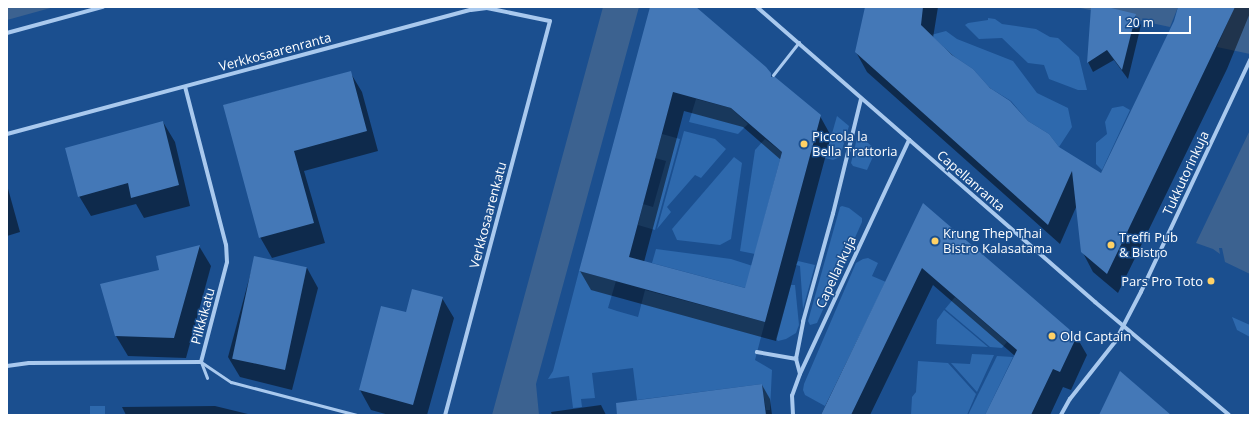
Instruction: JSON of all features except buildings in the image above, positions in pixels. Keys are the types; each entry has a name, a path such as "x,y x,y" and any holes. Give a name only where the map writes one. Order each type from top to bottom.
{"street":[{"path":"7,32 103,7"},
{"name":"Capellanranta","path":"756,7 799,42 861,99 1229,415"},
{"name":"Verkkosaarenranta","path":"7,134 471,10 487,8 550,21"},
{"name":"Verkkosaarenkatu","path":"445,415 550,21"},
{"name":"Tukkutorinkuja","path":"1061,415 1070,399 1116,342 1250,60"},
{"name":"Pilkkikatu","path":"7,366 36,363 201,362 227,262 226,245 185,87"},
{"path":"800,374 796,359 803,322 832,220 861,99"},
{"name":"Capellankuja","path":"793,415 792,396 800,374 909,140"},
{"path":"757,352 796,359"}],"lane":[{"path":"773,75 799,42"},
{"path":"201,362 207,378"},
{"path":"201,362 231,382 357,415"}],"shaded area":[{"path":"7,7 54,7 7,20"},
{"path":"603,7 639,7 536,384 539,415 492,415"},
{"path":"1076,7 1178,7 1170,27"},
{"path":"1234,7 1250,7 1250,54 1217,47"},
{"path":"988,18 995,19 1002,24 1036,29 1050,37 1058,38 1079,57 1087,90 1078,90 1049,79 1044,65 1028,63 1002,38 979,39 965,25 968,23 988,20"},
{"path":"946,31 957,39 1013,61 1037,93 1068,108 1072,127 1059,147 1049,134 1028,121 1011,101 990,88 973,69 952,55 931,35"},
{"path":"696,99 731,108 748,124 738,134 689,122"},
{"path":"1123,106 1130,110 1102,170 1096,164 1096,143 1107,134 1105,122 1112,108"},
{"path":"837,116 849,126 840,157 833,160 825,158"},
{"path":"1250,130 1250,274 1225,262 1222,248 1219,248 1220,254 1213,249 1196,243"},
{"path":"684,131 715,139 726,149 701,178 695,175 667,207 671,212 657,229"},
{"path":"662,134 680,139 655,230 638,225 643,204 653,207 666,161 655,158"},
{"path":"858,134 876,150 867,170 853,166 851,163"},
{"path":"765,139 782,152 755,254 740,251 755,150"},
{"path":"734,157 742,163 731,239 720,245 677,240 672,229"},
{"path":"842,206 849,208 862,218 862,222 817,323 810,325 808,321 840,207"},
{"path":"656,249 731,259 759,268 753,290 652,263"},
{"path":"868,258 878,263 872,276 886,282 825,406 805,395 803,390 804,384 856,263"},
{"path":"798,261 815,265 803,309 800,266 796,265"},
{"path":"579,271 616,281 608,308 638,317 645,290 765,322 755,360 772,370 770,410 766,410 762,384 637,400 633,368 592,373 595,398 581,399 582,407 573,408 569,376 548,379 553,371"},
{"path":"791,285 795,285 799,325 796,333 786,339 778,341 776,339"},
{"path":"955,297 1007,342 1002,348 990,347 945,309"},
{"path":"944,310 988,347 936,344 937,320"},
{"path":"1232,317 1250,325 1250,337 1237,330"},
{"path":"972,354 994,355 977,392 951,363 970,364"},
{"path":"997,356 1013,357 985,415 968,415"},
{"path":"918,361 948,363 976,394 967,415 911,415 912,397 916,392"},
{"path":"90,406 105,406 105,415 90,415"}],"place":[{"name":"Piccola la Bella Trattoria","path":"804,144"},
{"name":"Krung Thep Thai Bistro Kalasatama","path":"935,241"},
{"name":"Treffi Pub & Bistro","path":"1111,245"},
{"name":"Pars Pro Toto","path":"1211,281"},
{"name":"Old Captain","path":"1052,336"}]}
